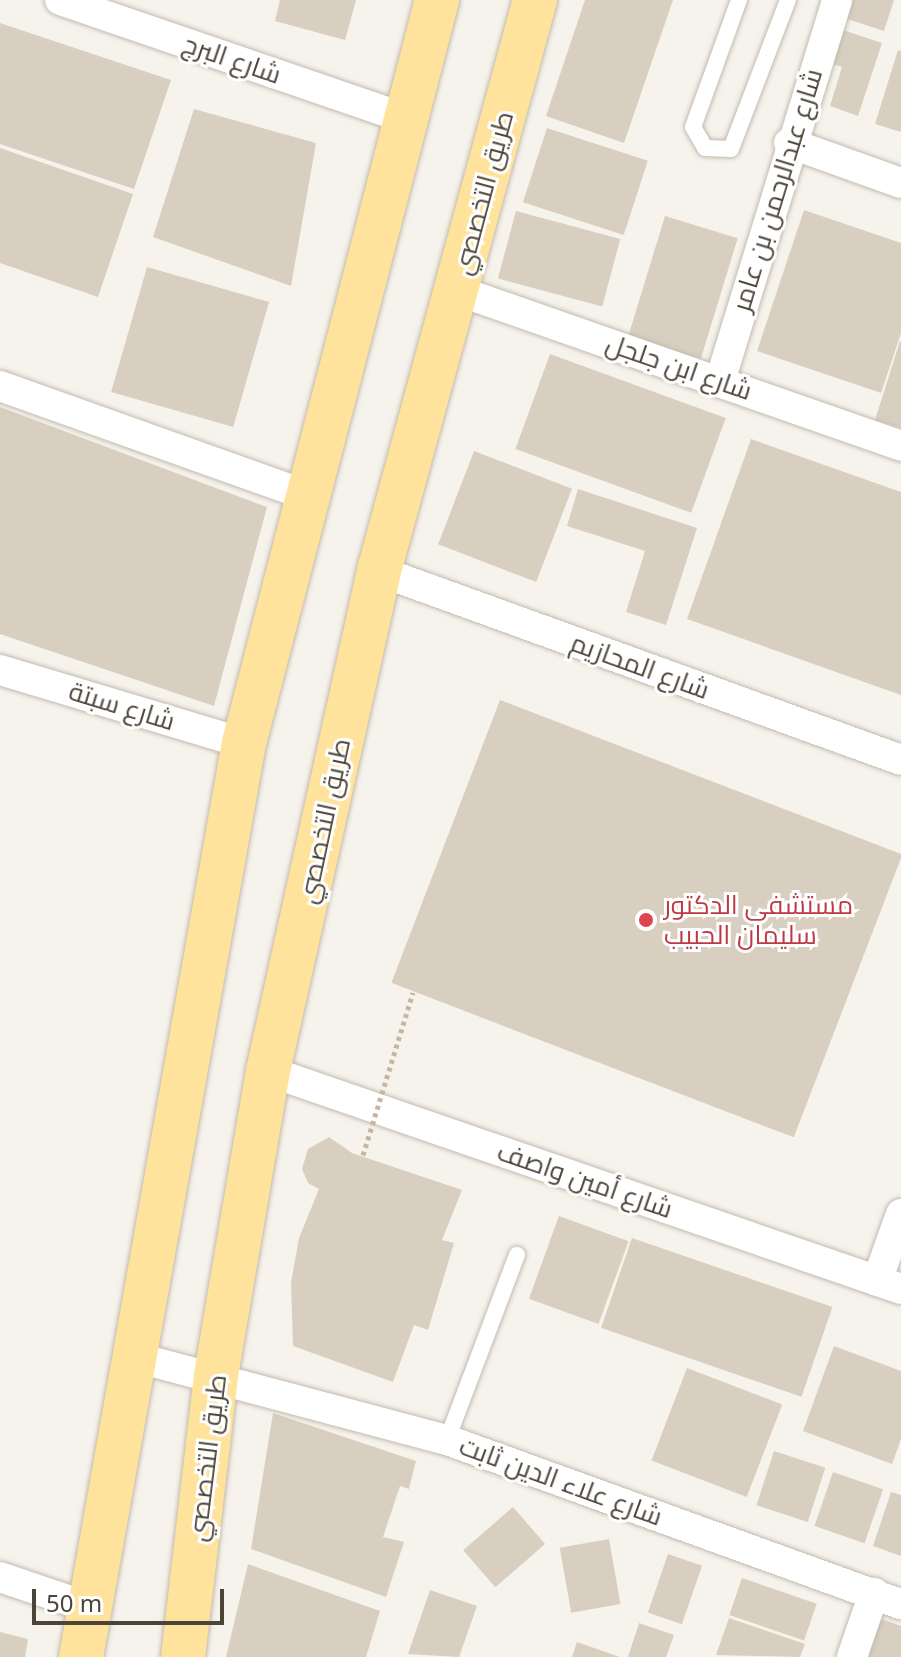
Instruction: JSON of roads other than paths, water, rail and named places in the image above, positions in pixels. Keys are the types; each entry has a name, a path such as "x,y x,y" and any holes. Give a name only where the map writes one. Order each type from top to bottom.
{"main road":[{"path":"87,1640 244,743 437,0"},
{"name":"طريق التخصصي","path":"183,1657 216,1375 268,1071 379,571 535,0"}],"street":[{"name":"شارع البرج","path":"60,0 405,118"},
{"name":"شارع عبدالرحمن بن عامر","path":"720,381 789,143 837,0"},
{"path":"789,143 901,183"},
{"name":"شارع ابن جلجل","path":"456,290 901,446"},
{"path":"0,386 309,496"},
{"name":"شارع المحازيم","path":"379,571 901,760"},
{"name":"شارع سبتة","path":"0,670 244,743"},
{"name":"شارع أمين واصف","path":"268,1071 889,1285"},
{"path":"889,1285 901,1214"},
{"name":"شارع علاء الدين ثابت","path":"135,1357 216,1375 447,1440 887,1599"},
{"path":"0,1577 87,1640"},
{"path":"852,1657 887,1599"}],"lane":[{"path":"739,0 693,127 705,148 731,149 788,0"},
{"path":"447,1440 517,1255"}],"place":[{"name":"مستشفى الدكتور سليمان الحبيب","path":"646,920"}]}
